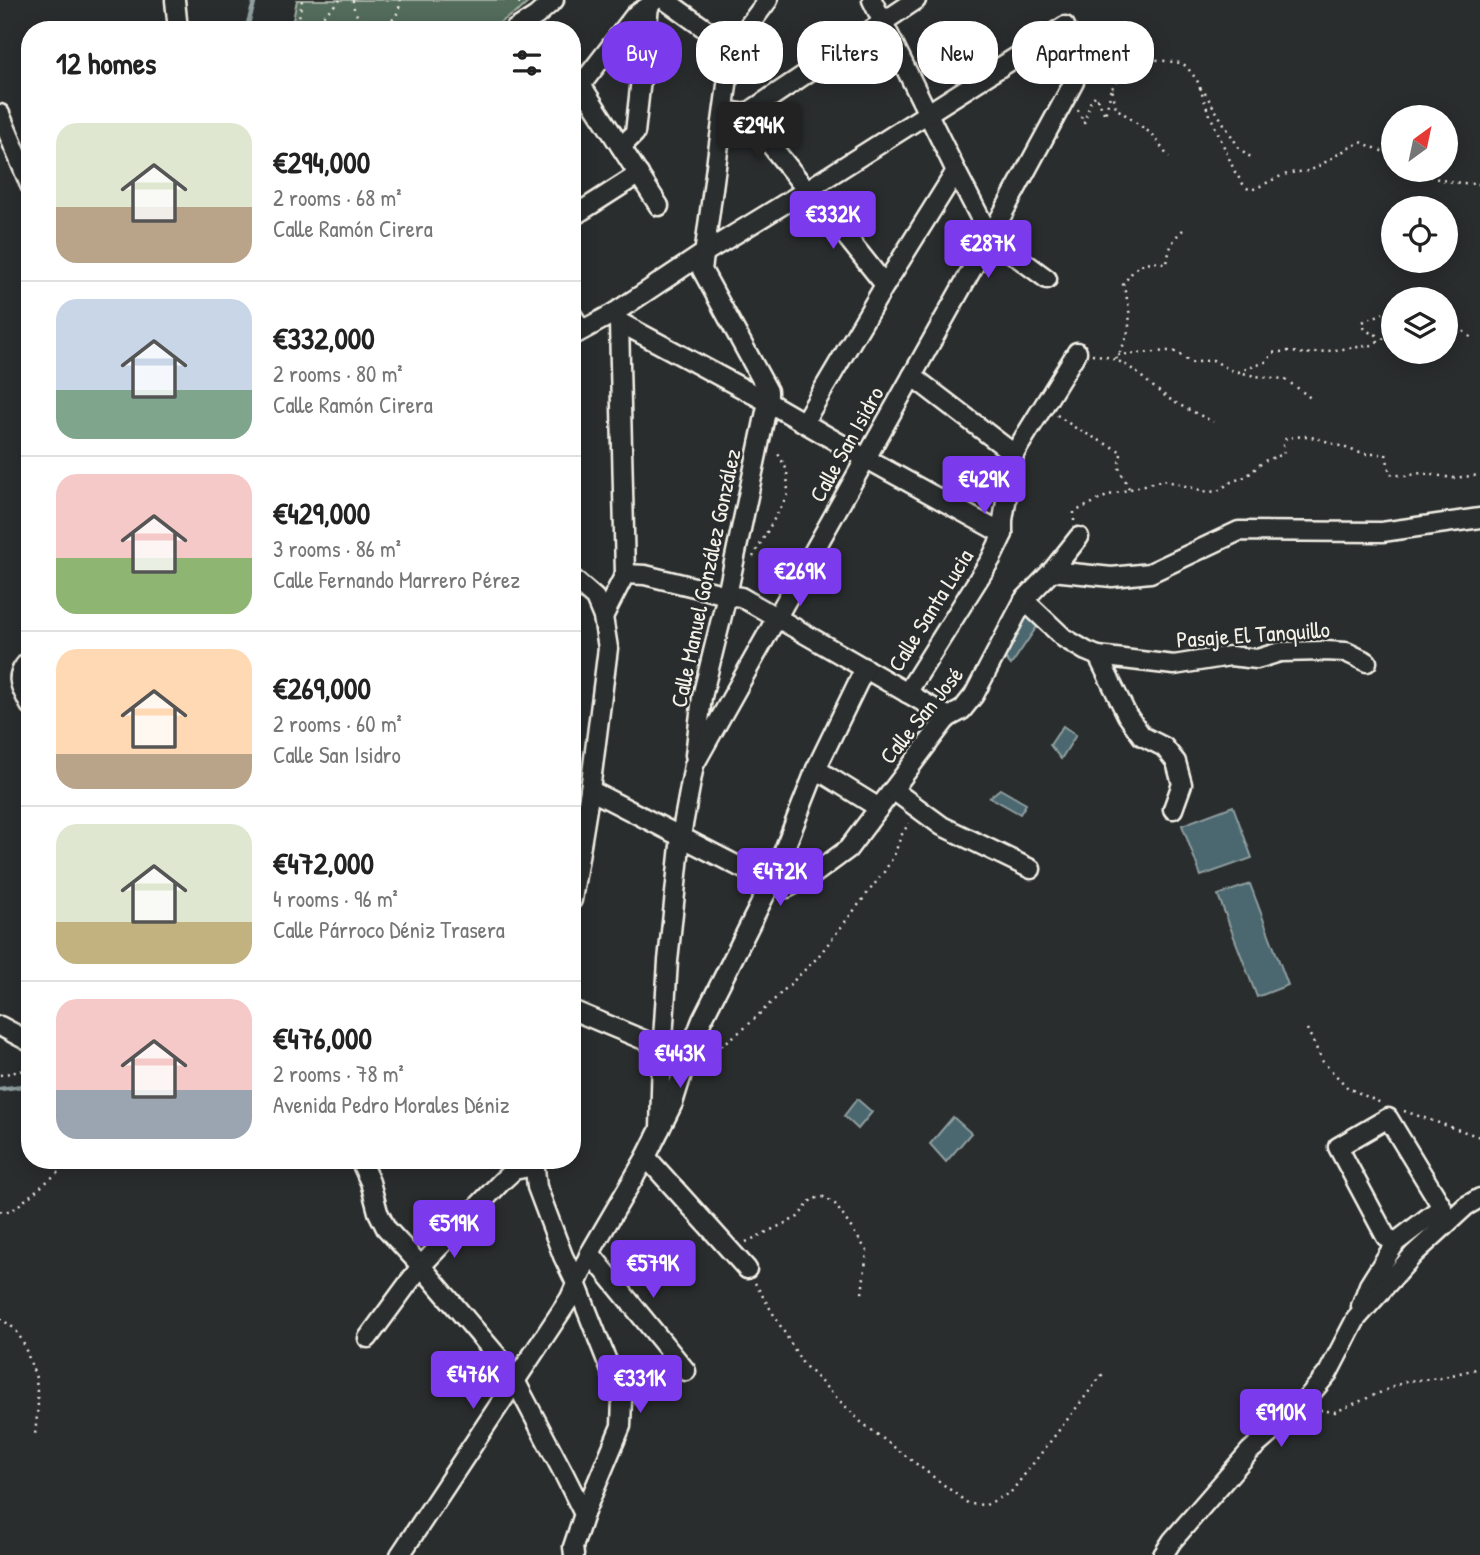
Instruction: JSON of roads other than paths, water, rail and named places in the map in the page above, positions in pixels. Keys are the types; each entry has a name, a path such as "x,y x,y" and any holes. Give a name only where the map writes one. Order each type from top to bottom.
{"street":[{"path":"175,0 177,21"},
{"path":"541,21 554,0"},
{"path":"752,21 768,0"},
{"path":"873,0 883,21"},
{"path":"884,21 916,0"},
{"path":"656,2 696,26"},
{"path":"581,84 635,15 656,2"},
{"path":"621,147 635,134 656,2"},
{"path":"581,326 617,317 704,253 1012,60"},
{"path":"903,62 990,237 1047,279"},
{"path":"746,114 797,80"},
{"path":"727,84 702,270 768,391 768,402"},
{"name":"Calle San Isidro","path":"660,1129 668,961 681,836 694,765 990,237 1072,84"},
{"path":"581,92 659,206"},
{"path":"724,110 746,114 885,285"},
{"path":"0,114 21,164"},
{"path":"804,422 956,170"},
{"path":"581,210 639,174"},
{"path":"617,317 1003,534"},
{"path":"603,617 625,574 617,317"},
{"name":"Calle Santa Lucia","path":"907,693 991,559 1003,534 1014,454 1077,352"},
{"path":"912,376 1014,454"},
{"name":"Calle Manuel González González","path":"694,765 702,697 732,575 768,402"},
{"path":"1052,571 1112,577 1150,573 1239,531 1382,532 1480,518"},
{"name":"Calle San José","path":"771,883 787,888 814,874 848,849 949,717 962,710 974,695 1024,600 1079,537"},
{"path":"625,574 645,575 727,596 741,597 949,717"},
{"path":"581,586 595,598 603,617 608,648 581,845"},
{"name":"Pasaje El Tanquillo","path":"1024,600 1064,638 1098,656 1174,665 1230,656 1257,659 1280,652 1324,651 1346,652 1367,662"},
{"path":"1098,656 1127,715 1142,736 1164,747 1176,762 1182,783 1173,809"},
{"path":"400,1555 570,1298 590,1254 646,1157 673,1103 702,1020 771,883 816,769 865,668"},
{"path":"816,769 879,808"},
{"path":"590,790 771,883"},
{"path":"893,790 942,826 1031,869"},
{"path":"581,1014 687,1058"},
{"path":"0,1026 21,1037"},
{"path":"1163,1555 1250,1451 1299,1408 1328,1373 1356,1319 1369,1285 1396,1242 1442,1207 1388,1118 1338,1147 1387,1237 1396,1242"},
{"path":"646,1157 747,1269"},
{"path":"364,1169 386,1228 510,1371 584,1514"},
{"path":"368,1338 421,1266 502,1181 517,1169"},
{"path":"535,1169 537,1187 563,1256 622,1399 621,1426 584,1514 573,1547 574,1555"},
{"path":"1356,1319 1414,1254 1466,1206 1480,1198"},
{"path":"590,1254 686,1371"},
{"path":"554,1323 569,1317 592,1321"}],"water":[{"path":"1028,616 1038,625 1011,665 1003,656 1015,632"},
{"path":"1063,726 1076,735 1061,759 1050,745"},
{"path":"1000,789 1026,804 1020,814 990,797"},
{"path":"1233,806 1252,858 1201,876 1182,825"},
{"path":"1250,884 1288,985 1257,997 1218,895"},
{"path":"857,1099 872,1112 858,1129 844,1116"},
{"path":"953,1117 971,1133 946,1162 930,1144"}],"waterway":[{"path":"249,21 255,0"},
{"path":"0,1089 21,1086"}]}
